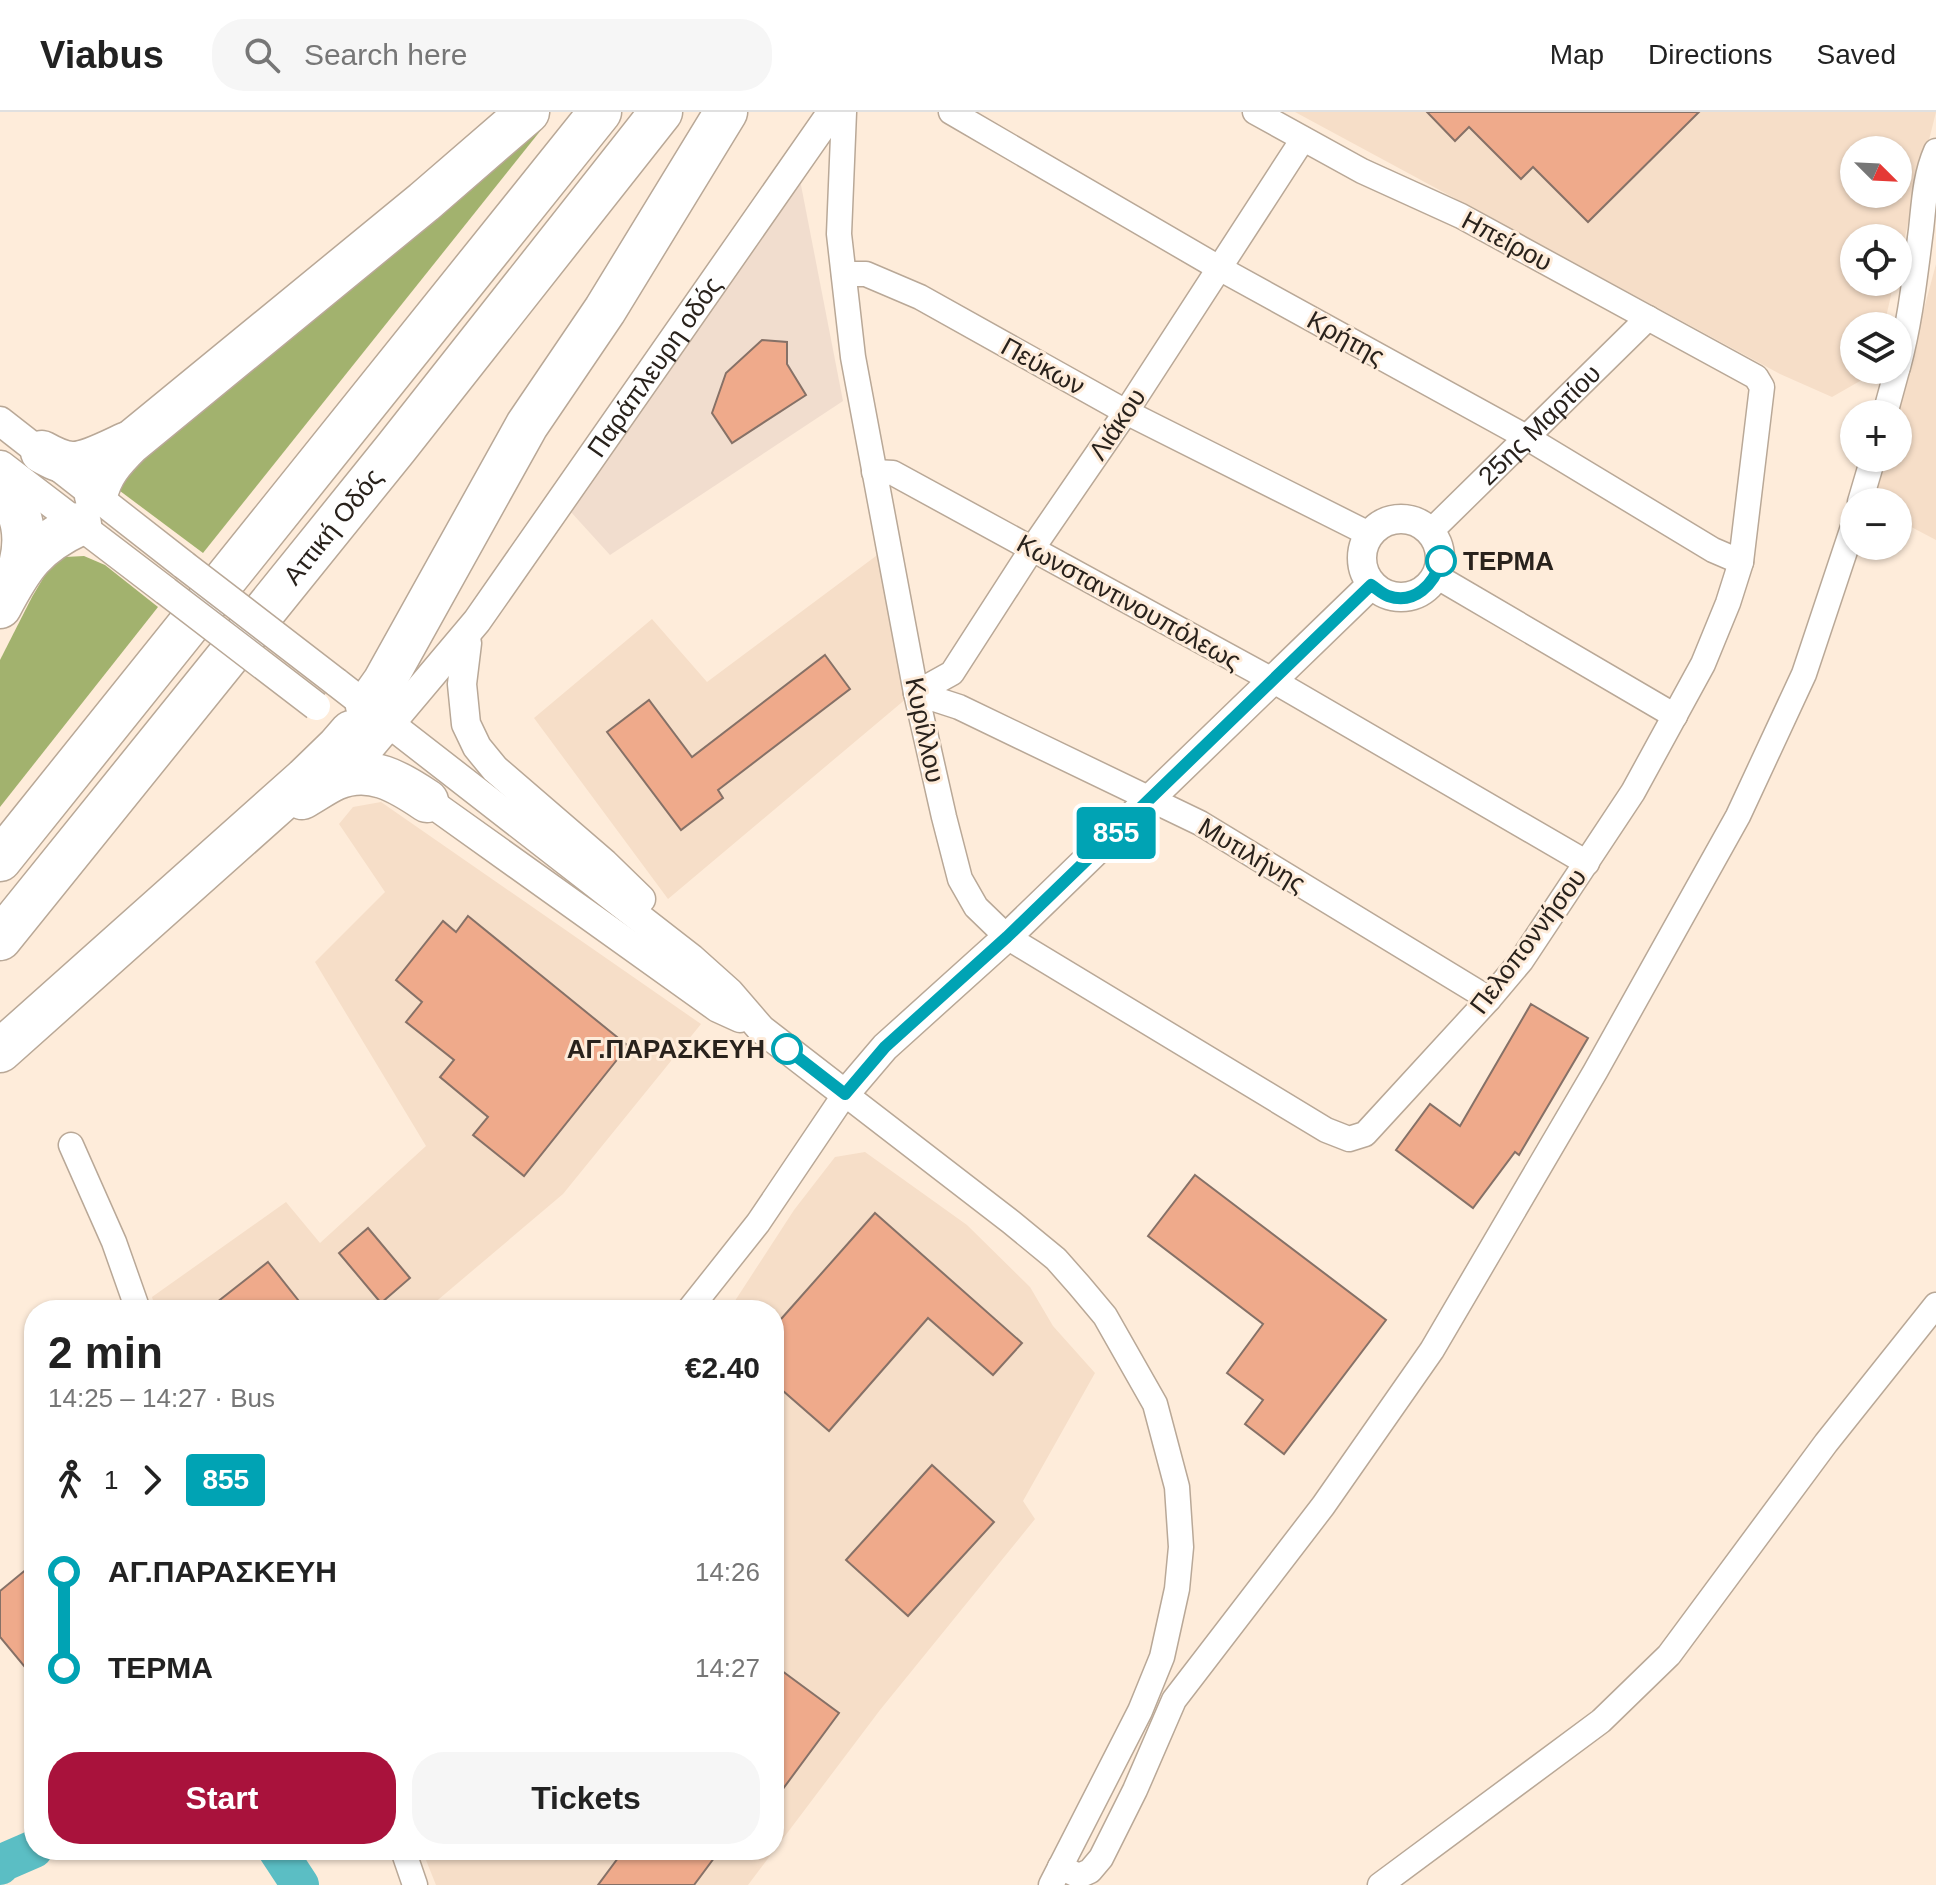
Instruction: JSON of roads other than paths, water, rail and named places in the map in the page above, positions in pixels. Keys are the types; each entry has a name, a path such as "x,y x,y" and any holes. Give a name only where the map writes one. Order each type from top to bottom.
{"highway":[{"path":"8,591 28,560 41,547 91,514 99,480 108,465 130,443 424,202 528,112"},
{"name":"Αττική Οδός","path":"0,860 600,112"},
{"name":"Αττική Οδός","path":"0,939 386,461 661,112"},
{"path":"0,1051 326,760 378,723 398,656 527,425 612,298 726,112"},
{"path":"42,452 72,463 130,443"},
{"path":"0,479 18,508 24,556 8,591"},
{"path":"249,828 336,779 358,773 387,777 427,801"}],"street":[{"name":"Παράπλευρη οδός","path":"378,723 450,677 472,632 832,112"},
{"name":"Κυρίλλου","path":"844,112 839,234 853,357 916,693 960,879 976,907 1007,937 1326,1130 1349,1139"},
{"name":"Κρήτης","path":"951,112 1219,268 1526,437 1713,550 1741,562"},
{"name":"Ηπείρου","path":"1255,112 1362,171 1461,216 1756,377"},
{"name":"Λιάκου","path":"916,693 952,673 1303,139"},
{"path":"1909,312 1928,170 1936,151"},
{"name":"Πεύκων","path":"844,274 866,274 920,297 1126,412 1369,534"},
{"name":"25ης Μαρτίου","path":"1431,531 1648,318"},
{"name":"Πελοποννήσου","path":"1349,1139 1365,1134 1521,961 1633,792 1703,664 1741,562 1762,387 1756,377"},
{"path":"0,421 42,452 117,553 316,706 378,723 411,788 427,801 718,1008 761,1029"},
{"path":"0,464 91,514 143,534 184,565 378,723 691,958 729,992 761,1029 1056,1259 1105,1316 1155,1404 1177,1487 1181,1547 1177,1589 1162,1657 1140,1711 1056,1876 1079,1876 1090,1871 1101,1858 1174,1700 1323,1506 1432,1350 1595,1072 1738,816 1804,674 1842,560"},
{"name":"Κωνσταντινουπόλεως","path":"874,472 893,473 1272,680 1587,863"},
{"path":"1399,518 1416,521 1431,531 1439,545 1441,561 1436,576 1424,591 1406,598 1387,596 1371,585 1363,569 1362,551 1369,534 1382,522 1399,518"},
{"path":"1436,576 1675,716"},
{"path":"697,1300 758,1223 845,1094 885,1047 1007,937 1371,585"},
{"name":"Παράπλευρη οδός","path":"378,723 472,632"},
{"path":"472,632 462,684 466,724 477,747 495,769 604,863 691,958"},
{"name":"Μυτιλήνης","path":"916,693 959,707 1200,823 1489,999"},
{"path":"71,1145 114,1242 134,1300"},
{"path":"1380,1885 1601,1721 1669,1655 1826,1443 1936,1305"},
{"path":"406,1860 415,1885"}],"waterway":[{"path":"0,1866 24,1853"},
{"path":"284,1860 300,1885"}],"place":[{"name":"ΤΕΡΜΑ","path":"1441,561"},
{"name":"ΑΓ.ΠΑΡΑΣΚΕΥΗ","path":"787,1049"}]}
